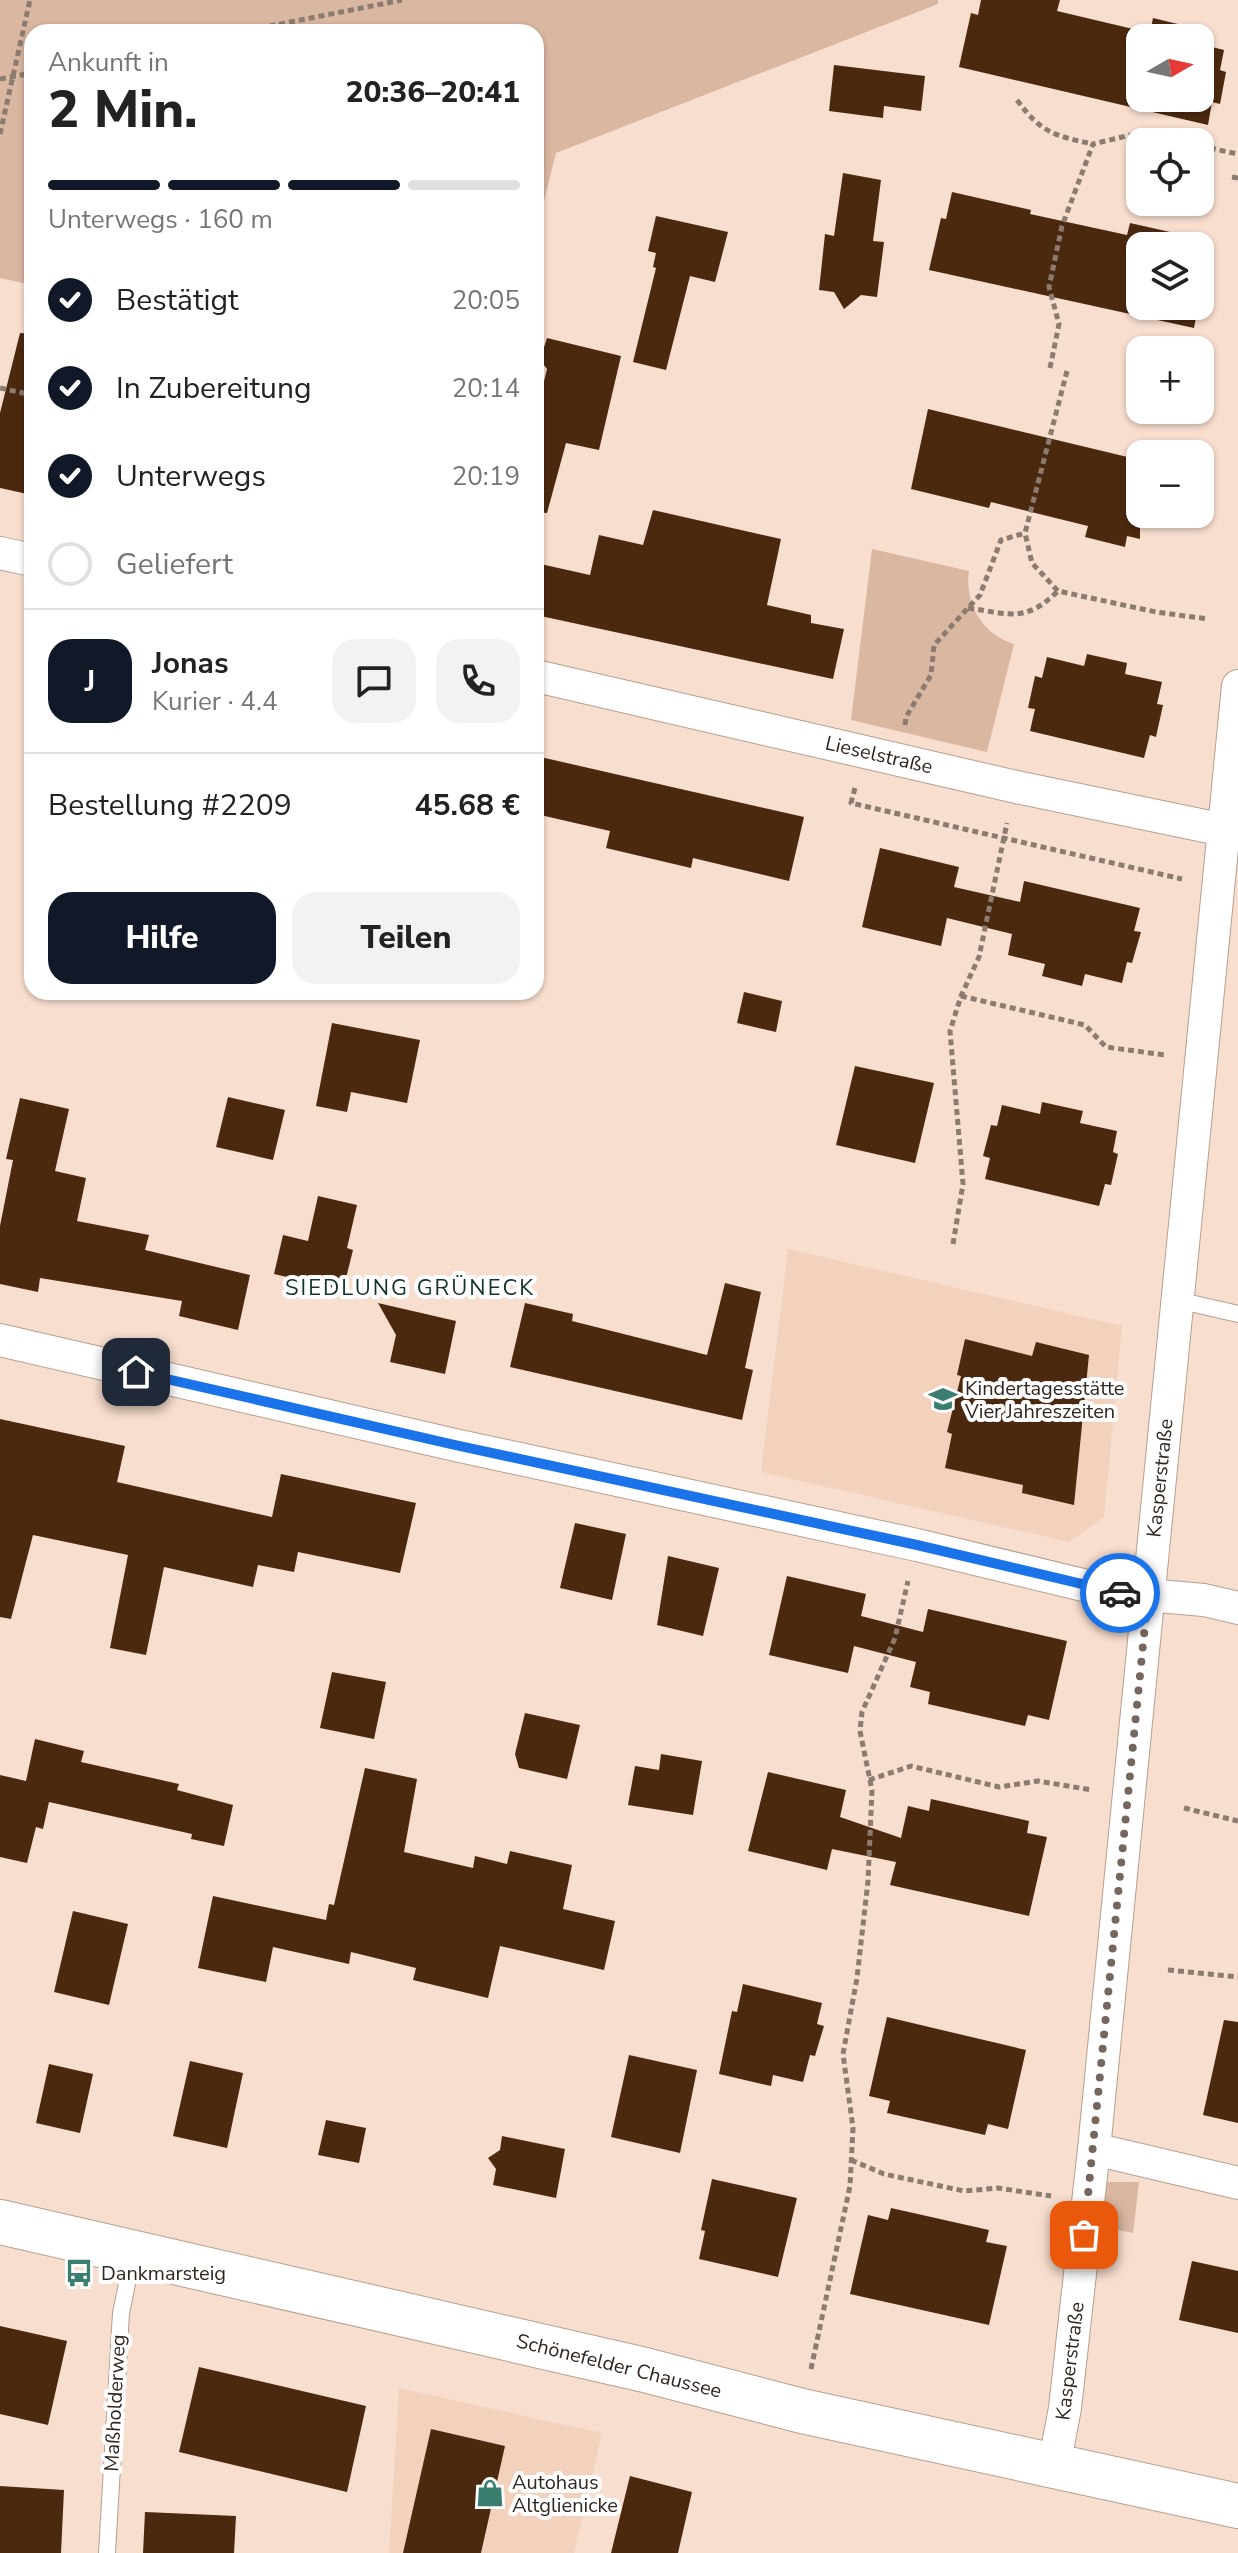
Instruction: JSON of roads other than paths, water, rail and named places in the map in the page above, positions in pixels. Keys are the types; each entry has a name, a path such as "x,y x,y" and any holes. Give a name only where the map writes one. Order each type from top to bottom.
{"main road":[{"name":"Schönefelder Chaussee","path":"0,2222 645,2370 802,2411 1238,2506"}],"street":[{"path":"0,553 24,558"},
{"name":"Lieselstraße","path":"544,678 1016,787 1224,830"},
{"name":"Kasperstraße","path":"1054,2466 1065,2408 1094,2149 1238,686"},
{"path":"0,1340 455,1445 917,1545 1112,1592 1204,1600 1238,1608"},
{"path":"1094,2149 1238,2183"}],"lane":[{"path":"1177,1300 1238,1314"},
{"name":"Maßholderweg","path":"107,2553 121,2313 133,2254"}],"place":[{"name":"Kindertagesstätte Vier Jahreszeiten","path":"943,1399"},
{"name":"Dankmarsteig","path":"79,2273"},
{"name":"Autohaus Altglienicke","path":"490,2493"}],"district":[{"name":"SIEDLUNG GRÜNECK","path":"410,1288"}]}
